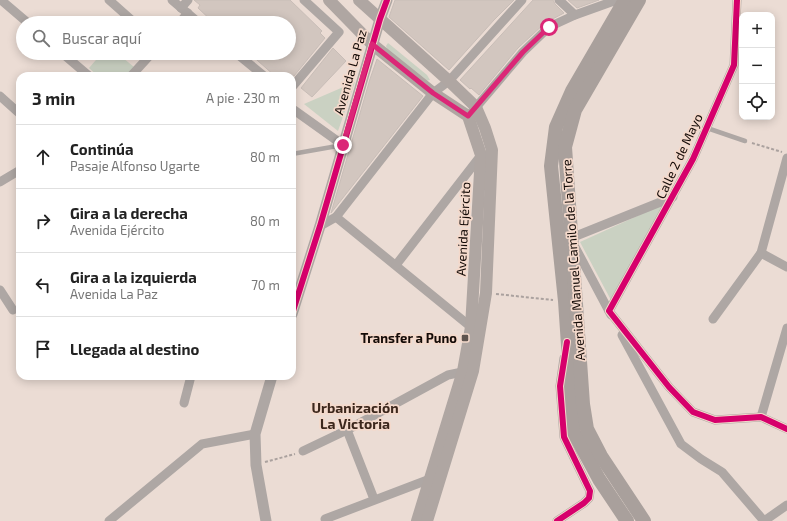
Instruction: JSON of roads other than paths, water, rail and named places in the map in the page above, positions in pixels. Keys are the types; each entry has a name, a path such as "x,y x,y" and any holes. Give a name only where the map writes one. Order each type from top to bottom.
{"main road":[{"path":"329,0 372,44 433,93 472,112"},
{"name":"Avenida Ejército","path":"359,0 449,81 485,128 487,153 486,293 468,371 435,479 427,521"},
{"name":"Avenida Manuel Camilo de la Torre","path":"627,521 599,479 574,433 565,301 565,147 575,110 639,0"},
{"name":"Avenida Manuel Camilo de la Torre","path":"624,3 572,91 556,127 551,166 565,240 587,429 601,456 644,521"},
{"name":"Avenida Ejército","path":"468,371 487,153"},
{"name":"Avenida Ejército","path":"417,521 435,479"}],"street":[{"path":"1,0 20,16"},
{"path":"109,0 127,16"},
{"path":"172,0 191,16"},
{"path":"182,16 188,0"},
{"path":"296,82 339,32 304,0"},
{"name":"Avenida La Paz","path":"296,296 320,226 372,44 387,0"},
{"path":"320,226 336,217 433,93 449,81 522,0"},
{"path":"559,0 575,14"},
{"name":"Calle 2 de Mayo","path":"609,311 693,159 734,65 737,0"},
{"path":"472,112 523,52 549,27 575,14 614,1 624,3"},
{"path":"70,60 84,72"},
{"path":"135,72 146,60"},
{"path":"245,60 259,72"},
{"path":"0,96 16,110"},
{"path":"296,111 343,145"},
{"path":"396,265 464,179 487,153"},
{"path":"713,319 761,253 787,158"},
{"path":"0,182 16,172"},
{"path":"673,197 565,240 609,311 681,444 722,472 764,521 787,505"},
{"path":"336,217 471,327"},
{"path":"761,253 787,267"},
{"path":"0,290 13,310"},
{"path":"609,311 668,387 693,412 715,420 762,417 787,429"},
{"path":"762,417 787,328"},
{"path":"557,521 584,503 589,498 590,491 564,437 560,386 567,342"},
{"path":"303,451 347,430 448,375 468,371"},
{"path":"184,403 190,380"},
{"path":"266,521 256,465 256,434 271,380"},
{"path":"347,430 374,500"},
{"path":"109,521 202,444 256,434"},
{"path":"325,519 435,479"}],"lane":[{"path":"706,127 745,141"},
{"path":"296,153 343,145"}],"place":[{"name":"Transfer a Puno","path":"465,338"}],"district":[{"name":"Urbanización La Victoria","path":"355,416"}]}
